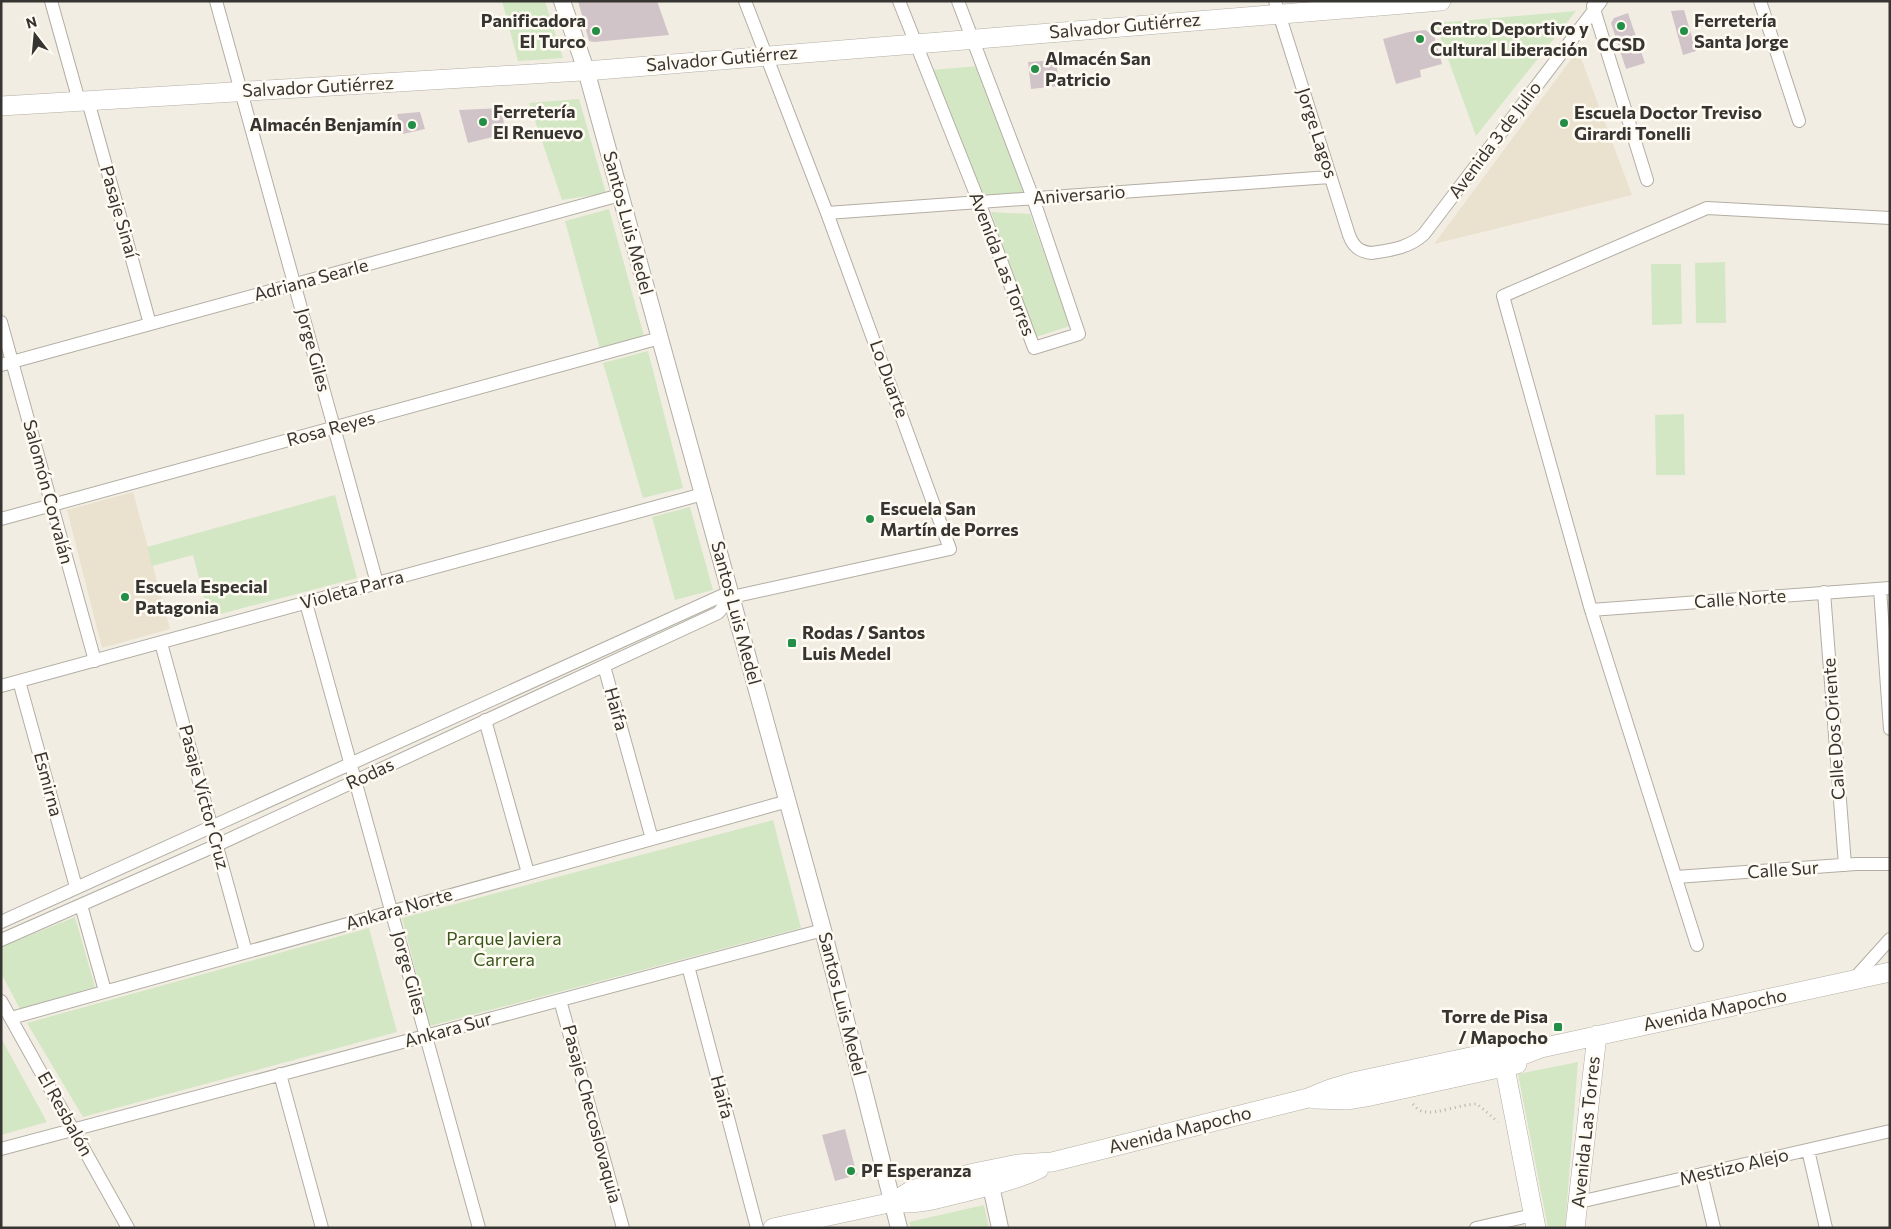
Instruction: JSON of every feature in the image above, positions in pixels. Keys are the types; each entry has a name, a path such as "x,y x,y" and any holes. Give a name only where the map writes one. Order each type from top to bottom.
{"main road":[{"name":"Salvador Gutiérrez","path":"1,106 586,70 972,39 1277,7 1435,2"},
{"name":"Avenida Mapocho","path":"893,1202 912,1190 974,1173 1018,1164 1052,1162 1308,1098 1353,1082 1509,1048 1526,1046 1541,1048 1890,972"},
{"name":"Avenida Las Torres","path":"1576,1228 1597,1035"},
{"name":"Avenida Mapocho","path":"1308,1098 1348,1100 1505,1068 1524,1062 1541,1048"},
{"path":"1505,1068 1534,1221"},
{"name":"Avenida Mapocho","path":"773,1228 893,1202 913,1203 991,1186 1032,1172 1052,1162"},
{"path":"974,1173 991,1186"}],"street":[{"name":"Pasaje Sinaí","path":"51,1 150,324"},
{"name":"Jorge Giles","path":"216,1 377,584"},
{"name":"Santos Luis Medel","path":"562,1 586,70 788,801 899,1228"},
{"name":"Lo Duarte","path":"731,594 950,549 827,213 745,1"},
{"name":"Avenida Las Torres","path":"899,1 979,202 1034,348 1079,334 1033,198 958,1"},
{"path":"1760,1 1799,121"},
{"path":"1596,5 1647,180"},
{"name":"Avenida 3 de Julio","path":"1372,253 1408,246 1424,234 1596,5"},
{"name":"Jorge Lagos","path":"1277,7 1352,242 1361,251 1372,253"},
{"name":"Aniversario","path":"827,213 1330,177"},
{"name":"Adriana Searle","path":"7,364 620,195"},
{"path":"1697,945 1591,610 1502,296 1707,208 1890,218"},
{"name":"Salomón Corvalán","path":"1,322 7,364 52,505 95,661"},
{"name":"Rosa Reyes","path":"1,519 660,338"},
{"name":"Violeta Parra","path":"1,686 703,494"},
{"path":"1885,588 1890,729"},
{"name":"Calle Norte","path":"1591,610 1885,588"},
{"name":"Calle Dos Oriente","path":"1824,592 1845,865"},
{"name":"Rodas","path":"1,940 217,845 718,613 731,594"},
{"name":"Rodas","path":"1,922 731,594"},
{"name":"Jorge Giles","path":"306,603 479,1228"},
{"name":"Pasaje Víctor Cruz","path":"161,643 246,952"},
{"name":"Haifa","path":"604,666 652,839"},
{"name":"Esmirna","path":"19,681 76,887"},
{"path":"485,720 528,873"},
{"name":"Ankara Norte","path":"11,1018 788,801"},
{"name":"Calle Sur","path":"1676,877 1845,865 1890,864"},
{"path":"81,905 105,991"},
{"name":"Ankara Sur","path":"1,1149 823,930"},
{"path":"1854,979 1890,939"},
{"name":"Haifa","path":"688,966 756,1228"},
{"name":"Pasaje Checoslovaquia","path":"560,1000 623,1228"},
{"name":"El Resbalón","path":"1,1001 128,1228"},
{"path":"280,1074 322,1228"},
{"name":"Mestizo Alejo","path":"1579,1202 1890,1131"},
{"path":"1808,1150 1826,1228"},
{"path":"1701,1174 1714,1228"},
{"path":"991,1186 1000,1228"},
{"path":"1476,1228 1534,1221"}],"path":[{"path":"1400,1090 1419,1110 1427,1113 1477,1104 1502,1126"}],"shaded area":[{"name":"Escuela Doctor Treviso Girardi Tonelli","path":"1578,50 1632,195 1434,244"},
{"name":"Escuela Especial Patagonia","path":"133,492 170,629 102,648 67,510"}],"green space":[{"path":"502,1 545,1 563,58 518,61"},
{"path":"1576,11 1476,136 1435,23"},
{"path":"979,66 1027,192 981,198 931,70"},
{"path":"579,99 606,193 562,200 529,103"},
{"path":"609,209 644,336 600,349 565,221"},
{"path":"991,212 1030,214 1070,326 1036,337"},
{"path":"1725,262 1726,323 1696,323 1695,263"},
{"path":"1651,264 1681,264 1682,324 1652,325"},
{"path":"648,351 683,488 643,498 603,363"},
{"path":"1684,414 1685,475 1656,475 1655,415"},
{"path":"335,495 357,578 209,617 193,555 152,566 147,547"},
{"path":"690,507 713,590 675,600 652,517"},
{"name":"Parque Javiera Carrera","path":"773,820 801,928 430,1026 402,918"},
{"path":"75,917 95,987 20,1009 1,973 1,947"},
{"path":"369,928 397,1032 83,1117 27,1023"},
{"path":"1,1038 47,1122 1,1135"},
{"path":"1578,1062 1565,1228 1548,1228 1518,1074"},
{"path":"984,1205 989,1228 911,1228 909,1222"}],"building":[{"path":"578,1 657,1 669,35 589,41"},
{"name":"Ferretería Santa Jorge","path":"1684,10 1696,51 1683,55 1671,11"},
{"path":"1628,13 1645,63 1626,69 1611,23 1614,18"},
{"path":"1425,30 1434,35 1442,64 1420,70 1421,77 1396,84 1383,39"},
{"path":"1056,60 1059,86 1031,89 1028,62"},
{"name":"Ferretería El Renuevo","path":"502,108 505,134 468,143 459,110"},
{"path":"420,112 425,129 403,134 397,114"},
{"path":"845,1129 857,1175 835,1181 822,1135"}],"place":[{"name":"CCSD","path":"1621,26"},
{"name":"Panificadora El Turco","path":"596,31"},
{"name":"Ferretería Santa Jorge","path":"1684,31"},
{"name":"Centro Deportivo y Cultural Liberación","path":"1420,39"},
{"name":"Almacén San Patricio","path":"1035,69"},
{"name":"Ferretería El Renuevo","path":"483,122"},
{"name":"Escuela Doctor Treviso Girardi Tonelli","path":"1564,123"},
{"name":"Almacén Benjamín","path":"412,125"},
{"name":"Escuela San Martín de Porres","path":"870,519"},
{"name":"Escuela Especial Patagonia","path":"125,597"},
{"name":"Rodas / Santos Luis Medel","path":"792,643"},
{"name":"Torre de Pisa / Mapocho","path":"1558,1027"},
{"name":"PF Esperanza","path":"851,1171"}]}
